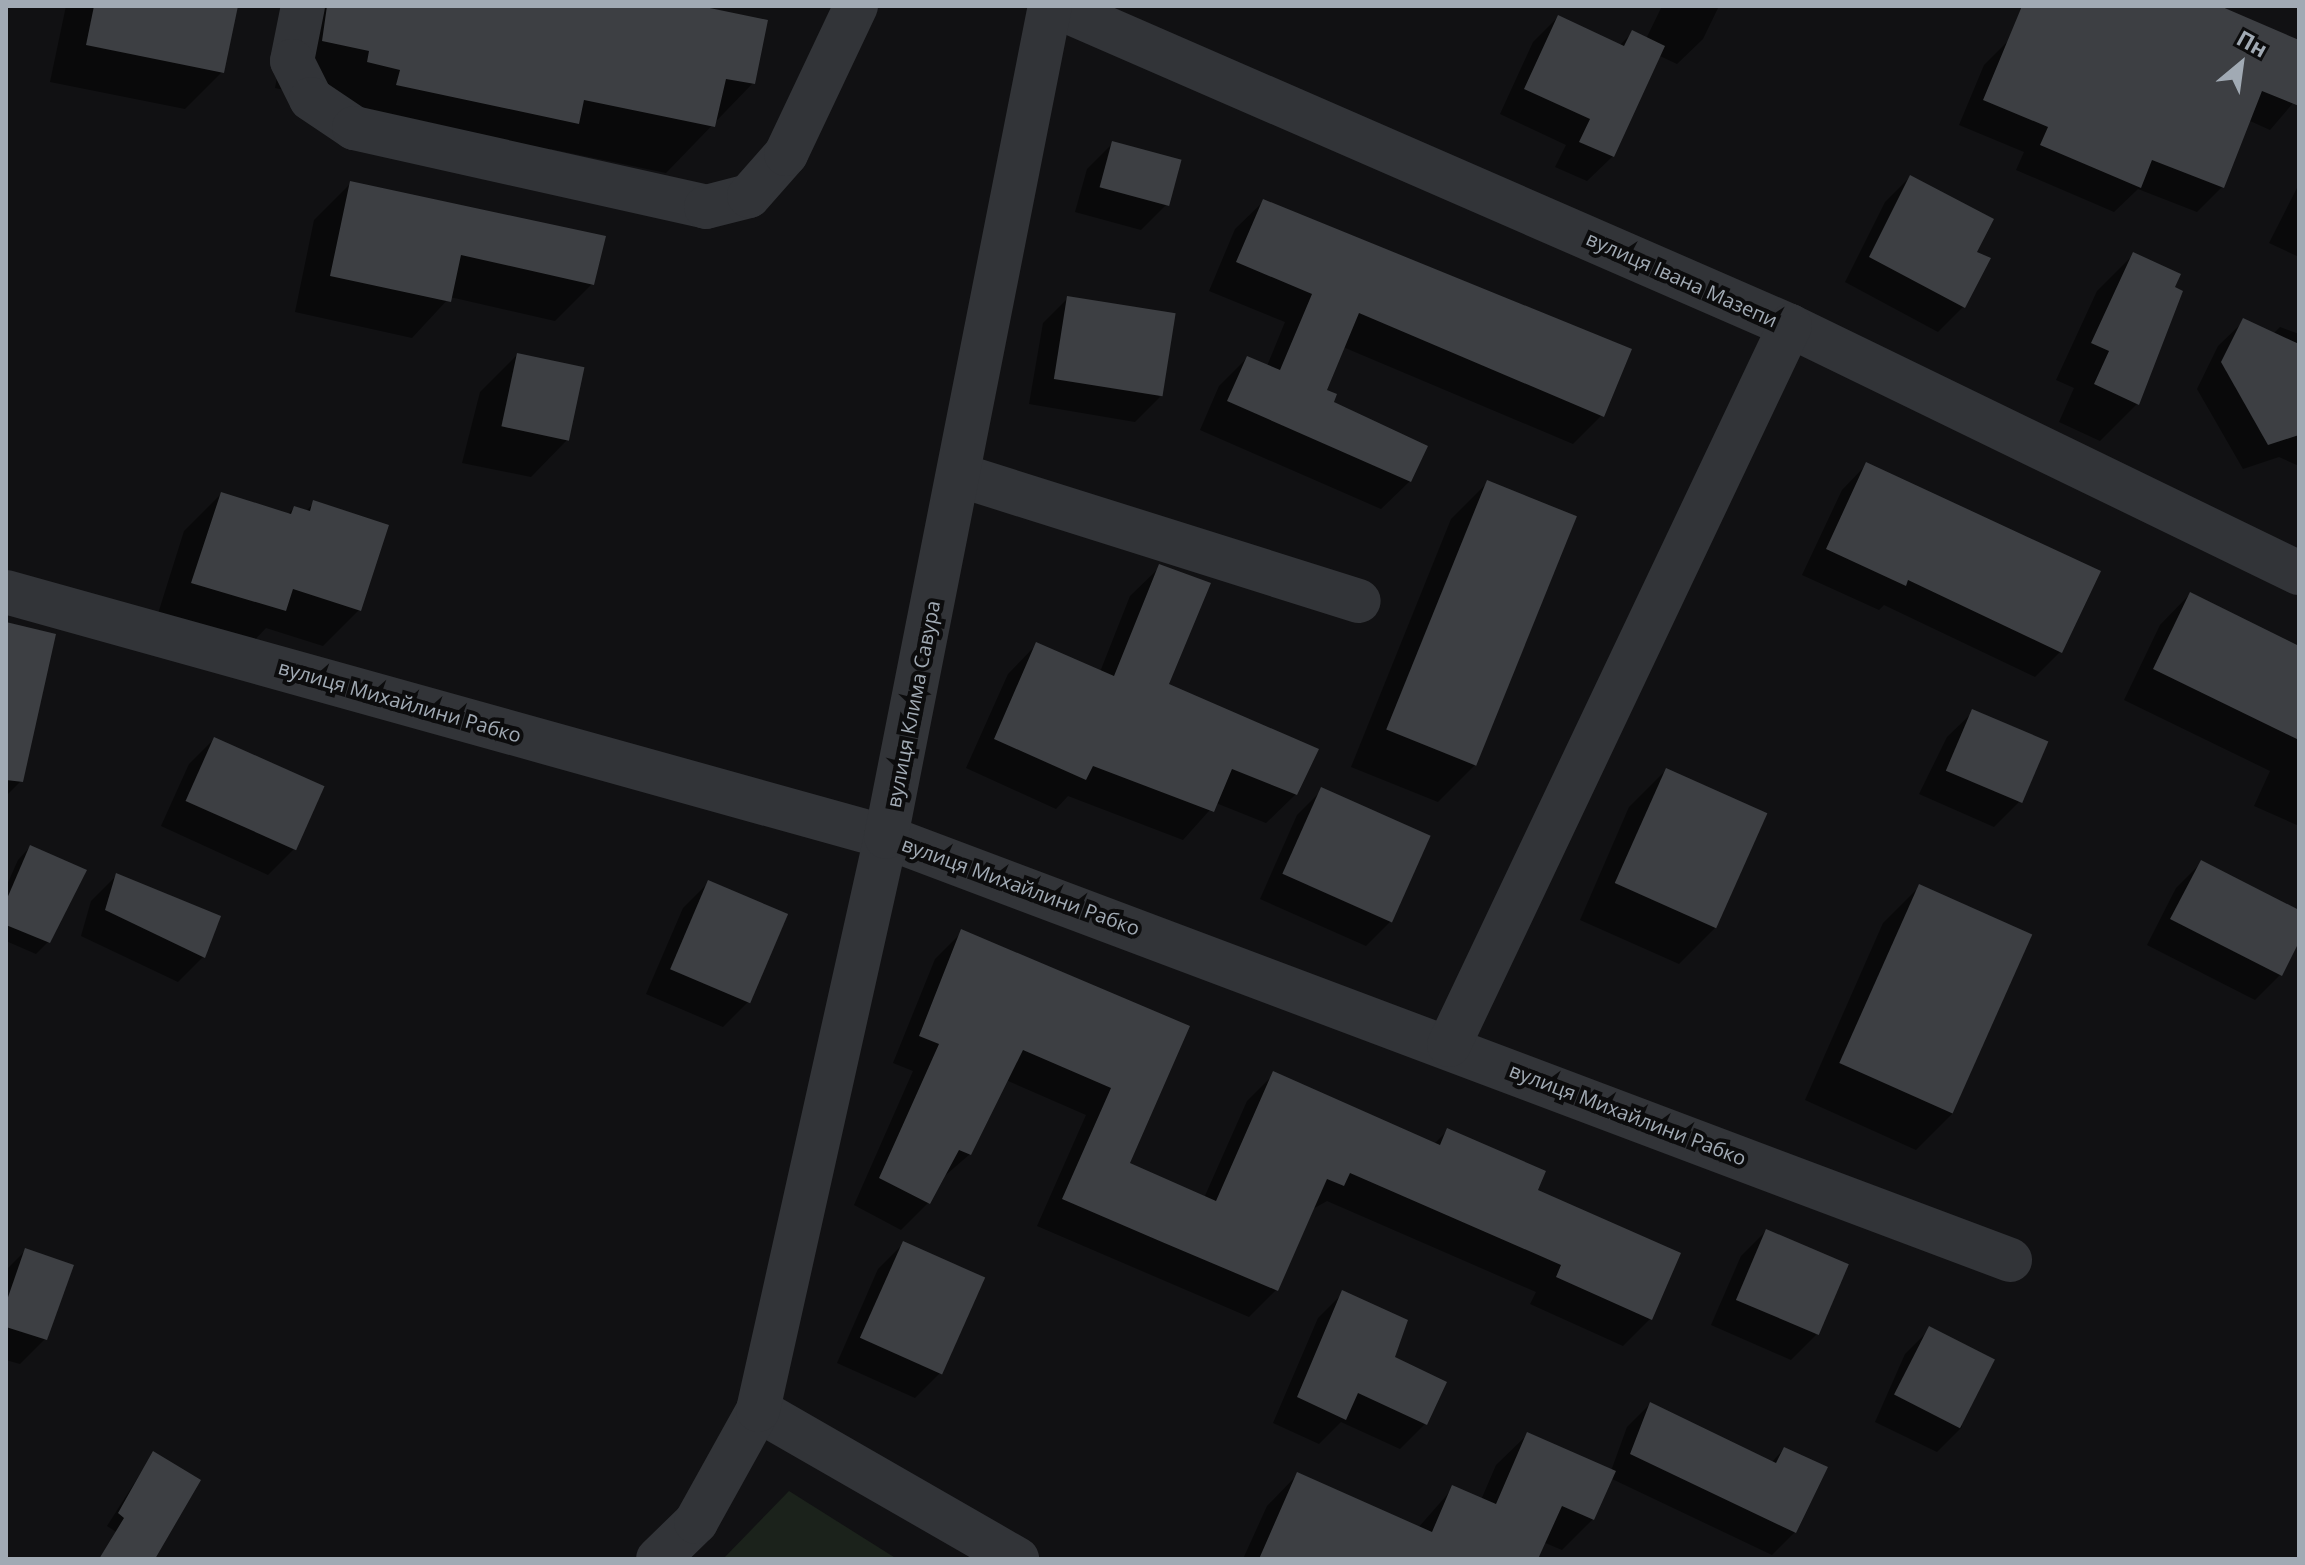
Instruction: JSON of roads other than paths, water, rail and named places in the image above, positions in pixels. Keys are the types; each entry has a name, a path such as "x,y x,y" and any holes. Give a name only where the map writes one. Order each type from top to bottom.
{"street":[{"path":"303,6 292,61 311,99 354,128 706,207 749,196 786,154 856,6"},
{"name":"вулиця Івана Мазепи","path":"1053,6 1790,326 2299,573"},
{"name":"вулиця Клима Савура","path":"658,1559 696,1522 758,1410 886,837 1053,6"},
{"path":"1449,1045 1790,326"},
{"path":"959,475 1359,601"},
{"name":"вулиця Михайлини Рабко","path":"6,592 886,837 1449,1045 2010,1260"},
{"path":"758,1410 1017,1559"}]}
